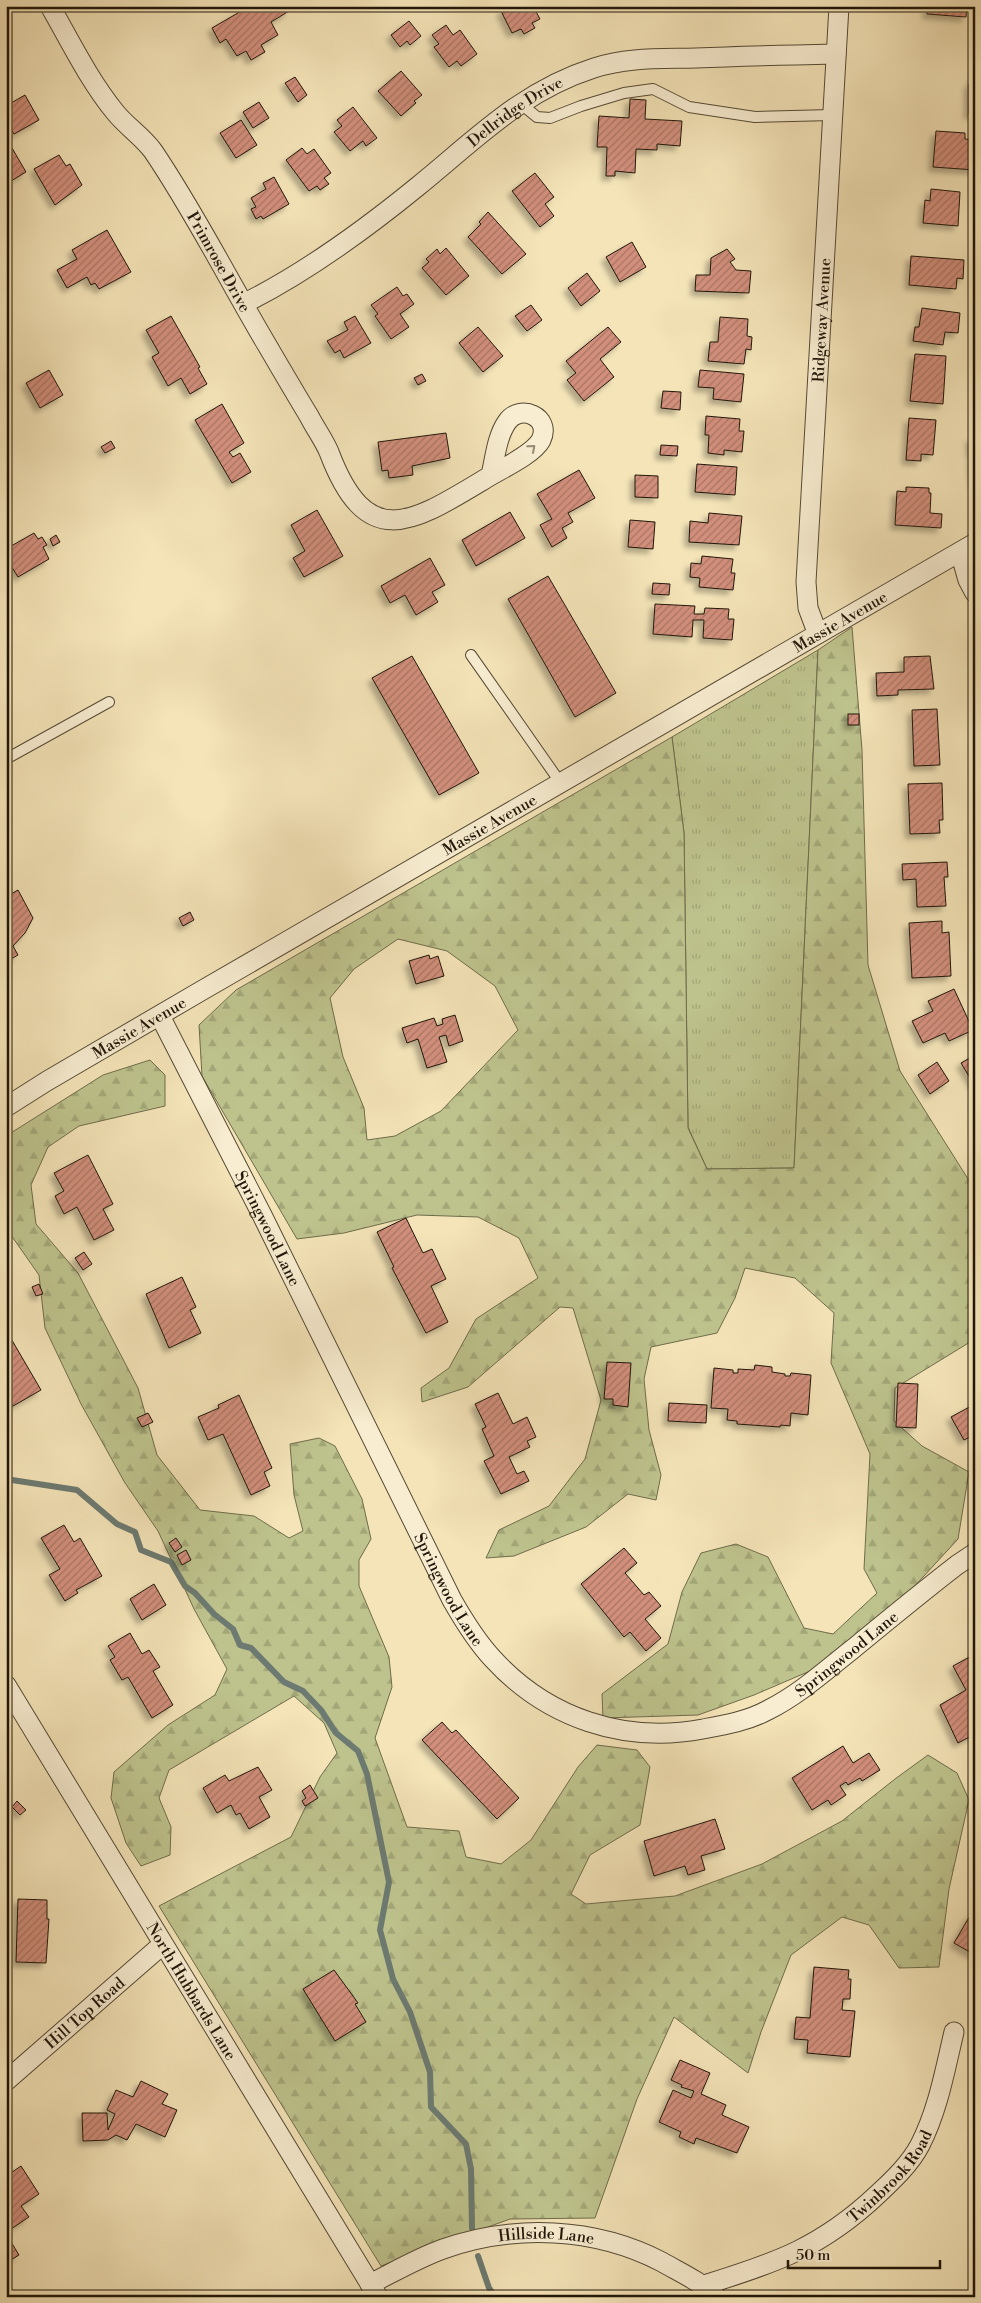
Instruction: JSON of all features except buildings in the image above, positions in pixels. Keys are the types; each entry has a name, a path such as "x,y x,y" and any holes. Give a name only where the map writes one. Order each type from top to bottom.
{"street":[{"name":"Primrose Drive","path":"50,6 115,112 152,150 245,303 327,447 347,493 355,503 371,514 387,520 407,520 427,512 491,475"},
{"name":"Ridgeway Avenue","path":"817,632 808,608 806,582 839,6"},
{"name":"Dellridge Drive","path":"245,303 314,263 359,232 418,186 482,130 521,104 563,80 596,67 638,60 836,54"},
{"name":"Massie Avenue","path":"6,1107 47,1081 817,632 968,547"},
{"path":"968,547 968,580 975,593"},
{"name":"Springwood Lane","path":"160,1016 264,1217 452,1600 468,1626 492,1658 519,1684 542,1701 567,1715 594,1724 626,1731 685,1732 748,1718 767,1711 802,1690 957,1565 975,1553"},
{"name":"North Hubbards Lane","path":"6,1685 162,1945 374,2290"},
{"name":"Hill Top Road","path":"6,2081 162,1945"},
{"name":"Twinbrook Road","path":"710,2291 811,2245 856,2215 894,2179 920,2144 937,2104 954,2032"},
{"name":"Hillside Lane","path":"374,2290 443,2249 485,2238 532,2233 580,2236 611,2242 652,2257 710,2291"}],"lane":[{"path":"521,104 537,117 550,118 624,93 653,89 689,107 755,117 832,115"},
{"path":"471,655 560,782"},
{"path":"6,760 109,702"}],"green space":[{"path":"852,627 862,750 868,965 900,1071 975,1190 975,1339 895,1388 894,1421 922,1446 969,1472 958,1539 900,1602 817,1668 754,1695 698,1715 603,1718 602,1694 668,1644 682,1592 701,1553 736,1544 768,1557 804,1628 833,1634 877,1593 864,1569 870,1454 831,1363 834,1313 795,1278 745,1268 735,1298 717,1333 651,1347 644,1379 649,1430 661,1475 656,1500 628,1494 586,1527 514,1556 486,1558 499,1530 549,1506 585,1459 601,1400 573,1308 560,1307 468,1387 422,1402 421,1388 449,1368 476,1319 538,1278 519,1238 478,1217 417,1215 344,1233 297,1239 202,1076 199,1025 236,990 672,737 684,833 688,1128 707,1169 794,1168 818,650","holes":["398,939 447,951 495,986 518,1030 441,1111 395,1136 367,1140 364,1108 343,1057 330,998 354,969"]},
{"path":"818,650 794,1168 707,1169 688,1127 684,833 672,737"},
{"path":"150,1060 165,1075 165,1106 79,1126 48,1147 31,1185 36,1224 78,1273 138,1388 157,1455 200,1510 254,1516 289,1538 303,1531 294,1495 290,1444 319,1438 335,1446 362,1499 371,1539 359,1560 359,1586 389,1657 392,1687 375,1738 407,1827 459,1831 466,1857 501,1864 531,1840 578,1767 597,1745 637,1750 650,1767 640,1825 590,1855 571,1894 586,1904 675,1896 762,1864 842,1821 928,1755 957,1773 969,1800 949,1889 939,1967 899,1968 869,1925 842,1917 791,1955 761,2032 748,2073 674,2017 637,2099 595,2218 510,2219 381,2266 159,1906 291,1837 320,1777 337,1753 324,1723 294,1696 169,1770 159,1798 171,1827 170,1855 141,1866 126,1843 111,1798 114,1772 168,1725 215,1695 227,1669 194,1609 158,1531 125,1483 81,1404 45,1328 39,1275 6,1228 6,1136 103,1075"}],"waterway":[{"path":"6,1481 12,1480 77,1490 117,1524 135,1532 141,1550 171,1562 185,1586 195,1593 214,1614 233,1629 240,1645 251,1648 284,1682 303,1691 321,1710 336,1733 358,1751 367,1774 389,1882 380,1930 393,1979 410,2012 430,2072 431,2107 466,2144 471,2169 472,2228"},
{"path":"478,2256 489,2288 495,2297"}]}
